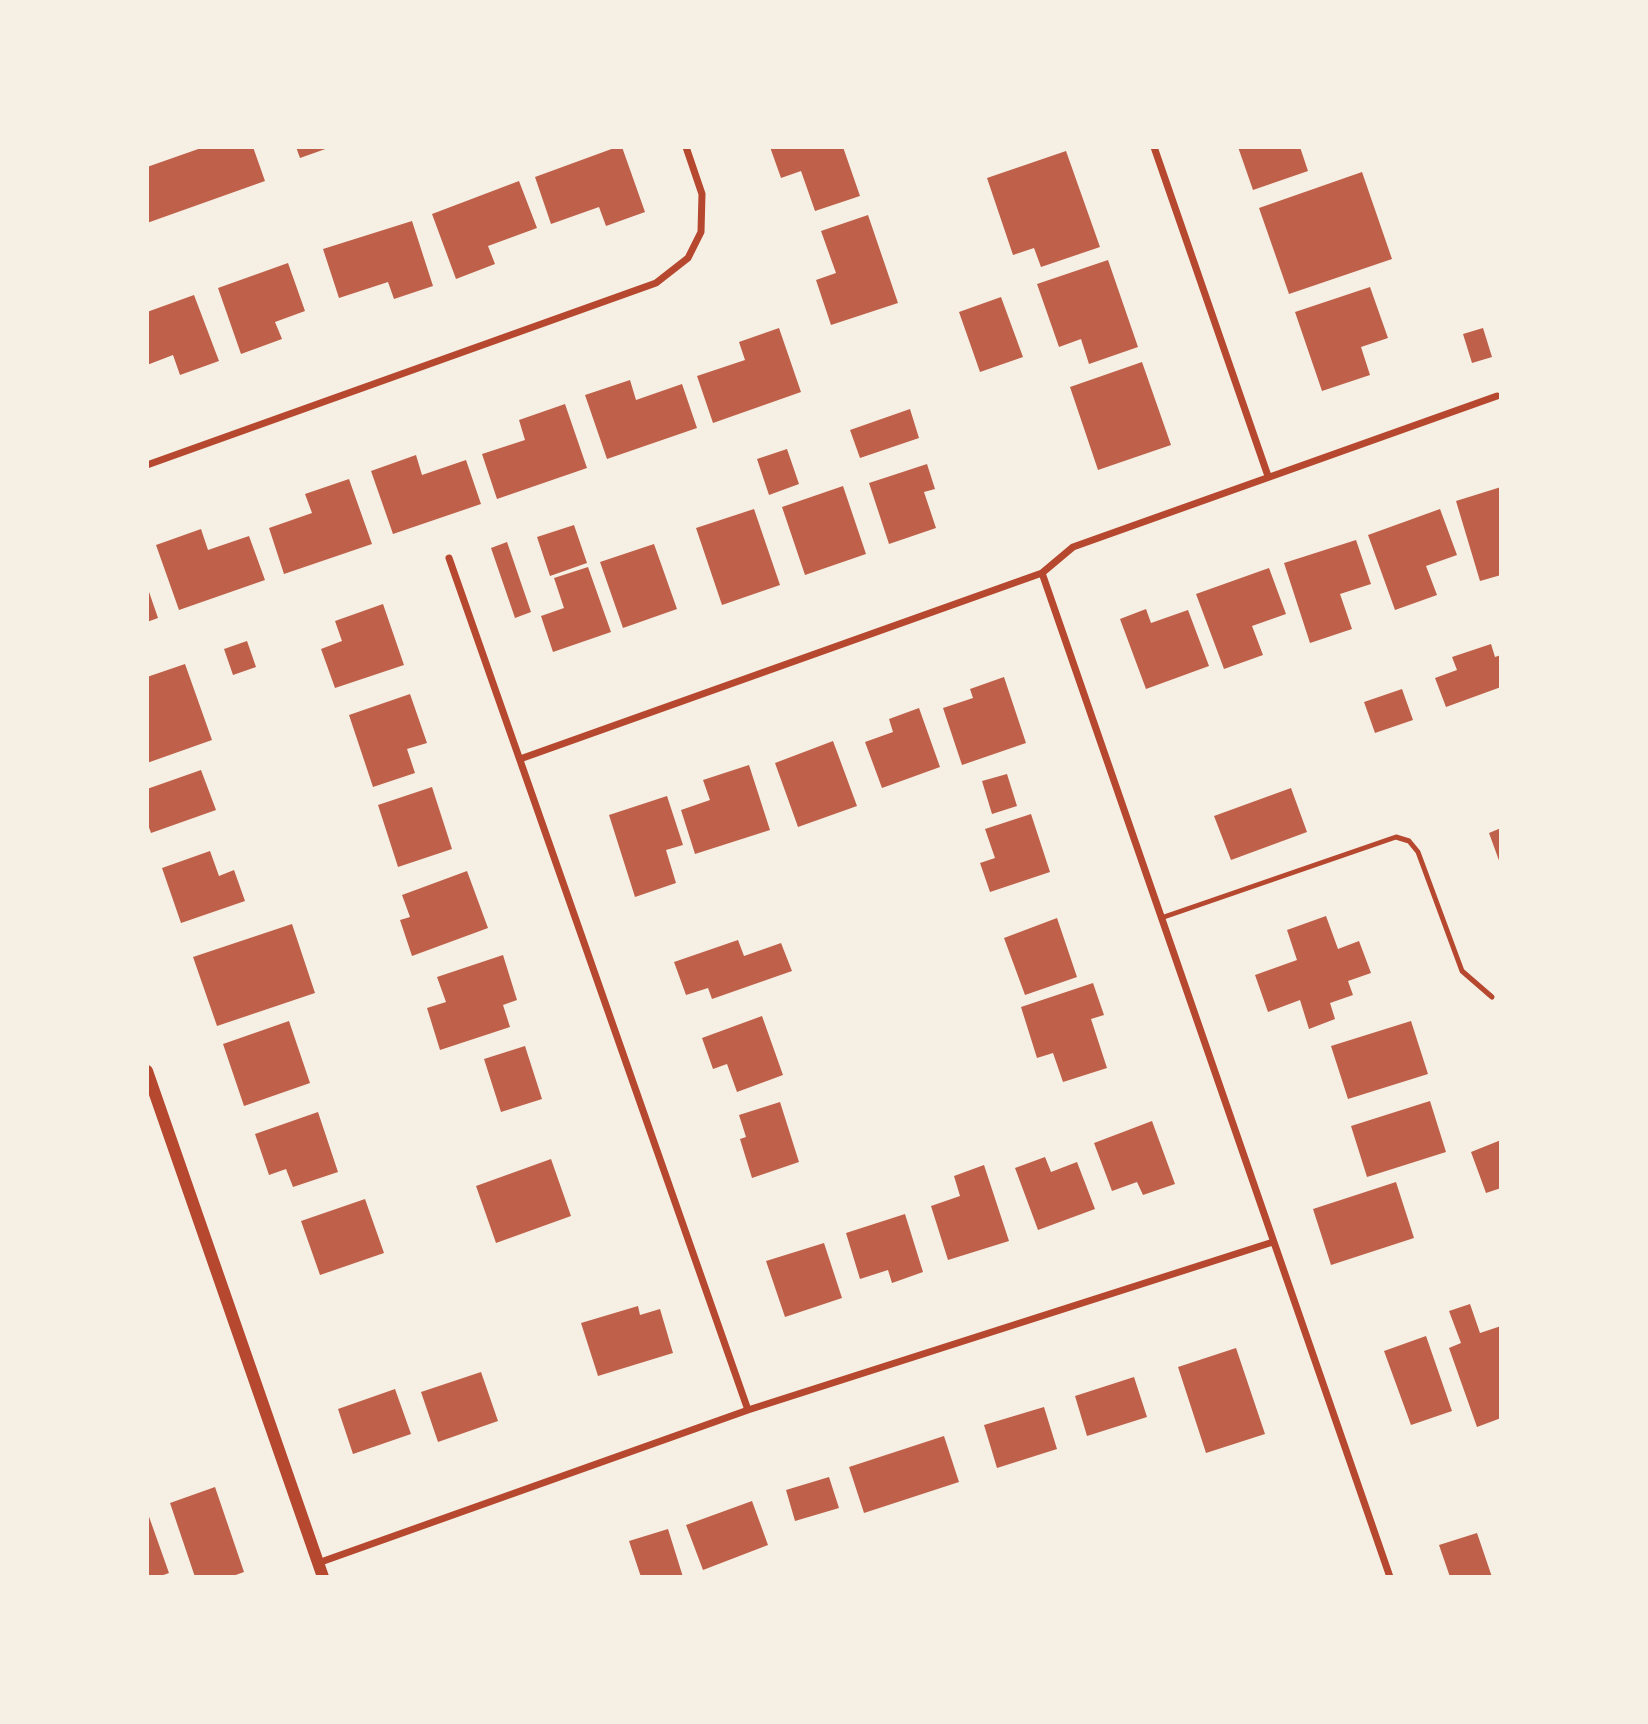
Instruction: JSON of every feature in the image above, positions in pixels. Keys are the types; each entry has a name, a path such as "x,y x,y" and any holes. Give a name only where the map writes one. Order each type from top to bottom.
{"street":[{"path":"147,465 656,283 688,258 701,232 702,194 686,147"},
{"path":"1154,147 1268,476"},
{"path":"520,759 1042,573 1073,547 1497,396"},
{"path":"449,558 748,1410"},
{"path":"1042,573 1390,1577"},
{"path":"147,1071 323,1577"},
{"path":"318,1563 748,1410 1273,1242"}],"lane":[{"path":"1161,918 1396,837 1409,841 1418,852 1462,971 1492,997"}],"building":[{"path":"204,147 253,147 265,181 147,223 147,167"},
{"path":"296,147 331,147 300,158"},
{"path":"622,147 645,212 606,226 599,207 551,224 535,177"},
{"path":"770,147 843,147 860,196 815,211 801,171 781,178"},
{"path":"1238,147 1300,147 1308,171 1253,190"},
{"path":"1066,151 1100,247 1041,267 1034,248 1013,255 987,178"},
{"path":"1362,172 1392,259 1289,294 1259,208"},
{"path":"519,181 537,228 488,246 495,264 456,279 432,214"},
{"path":"868,215 898,303 831,325 816,280 836,273 821,231"},
{"path":"412,221 433,286 394,299 388,282 339,298 323,249"},
{"path":"1108,260 1138,347 1089,364 1081,339 1059,347 1037,284"},
{"path":"288,263 305,311 275,322 282,339 241,354 218,288"},
{"path":"1370,287 1388,338 1361,347 1370,375 1322,391 1295,312"},
{"path":"194,295 219,361 180,375 173,355 147,365 147,312"},
{"path":"1001,297 1023,357 980,372 959,312"},
{"path":"779,328 801,392 713,423 697,376 745,360 739,342"},
{"path":"1483,328 1492,357 1472,363 1463,334"},
{"path":"1142,362 1171,445 1098,470 1070,387"},
{"path":"630,380 636,400 682,384 697,428 607,459 585,395"},
{"path":"565,404 587,468 497,499 482,454 525,440 519,420"},
{"path":"910,409 919,438 860,458 850,430"},
{"path":"787,449 799,484 769,495 757,459"},
{"path":"416,455 422,475 466,460 481,504 393,534 371,471"},
{"path":"927,464 935,489 924,492 936,528 889,544 869,483"},
{"path":"349,479 372,544 284,574 269,528 312,513 305,494"},
{"path":"843,486 866,554 805,575 782,507"},
{"path":"1501,487 1501,575 1480,581 1456,501"},
{"path":"754,509 780,585 722,605 696,528"},
{"path":"1440,509 1457,555 1426,566 1437,595 1395,610 1368,535"},
{"path":"574,525 587,563 550,576 537,537"},
{"path":"201,529 208,550 249,536 265,580 179,610 156,545"},
{"path":"1356,540 1371,584 1340,594 1352,629 1310,643 1284,563"},
{"path":"507,542 531,612 515,618 491,548"},
{"path":"654,544 677,609 623,628 600,562"},
{"path":"588,567 611,632 553,652 541,616 564,608 554,578"},
{"path":"1269,568 1286,614 1252,626 1263,655 1224,669 1196,594"},
{"path":"147,586 158,618 147,622"},
{"path":"383,604 404,665 335,688 321,649 342,641 335,621"},
{"path":"1146,609 1151,623 1188,610 1209,666 1146,689 1120,619"},
{"path":"247,641 256,667 233,675 224,649"},
{"path":"1491,644 1495,657 1501,655 1501,687 1446,707 1435,678 1457,670 1452,657"},
{"path":"185,664 212,740 147,763 147,677"},
{"path":"1004,677 1026,743 962,765 943,708 973,698 970,689"},
{"path":"1402,689 1413,720 1375,733 1364,702"},
{"path":"410,694 427,743 407,749 415,773 373,787 349,715"},
{"path":"919,708 940,767 882,788 865,742 893,732 889,719"},
{"path":"833,741 857,806 798,827 775,763"},
{"path":"749,765 770,830 695,854 681,810 710,800 703,780"},
{"path":"201,770 216,810 151,833 147,822 147,789"},
{"path":"1007,774 1017,806 992,814 982,781"},
{"path":"432,787 452,849 398,867 378,805"},
{"path":"1291,788 1307,832 1231,860 1214,816"},
{"path":"667,796 683,845 666,850 676,883 635,897 609,815"},
{"path":"1031,814 1050,872 990,892 980,863 995,858 985,829"},
{"path":"1501,828 1501,866 1489,833"},
{"path":"210,851 219,876 234,870 245,901 181,923 162,868"},
{"path":"467,871 488,928 412,956 400,920 410,917 402,895"},
{"path":"1326,916 1338,949 1359,941 1371,973 1348,981 1353,995 1330,1003 1335,1019 1309,1029 1300,1000 1268,1012 1255,975 1297,960 1287,930"},
{"path":"1057,918 1077,977 1025,995 1004,938"},
{"path":"292,924 315,993 217,1026 193,957"},
{"path":"738,940 744,956 781,943 792,971 712,999 708,988 686,995 674,962"},
{"path":"503,955 517,1000 503,1005 510,1027 440,1050 427,1008 446,1002 437,977"},
{"path":"1093,983 1104,1015 1091,1019 1107,1068 1063,1082 1053,1053 1037,1058 1021,1007"},
{"path":"762,1016 783,1075 737,1092 727,1064 713,1069 702,1038"},
{"path":"289,1021 310,1083 244,1106 223,1044"},
{"path":"1411,1021 1428,1074 1348,1099 1331,1046"},
{"path":"525,1046 542,1099 501,1112 484,1059"},
{"path":"1430,1101 1446,1152 1367,1177 1351,1126"},
{"path":"780,1102 799,1162 752,1178 740,1139 746,1137 739,1115"},
{"path":"318,1112 338,1172 293,1187 286,1169 269,1175 255,1134"},
{"path":"1152,1121 1175,1184 1143,1195 1137,1182 1112,1191 1094,1143"},
{"path":"1501,1140 1501,1188 1486,1193 1471,1152"},
{"path":"1045,1157 1051,1172 1077,1162 1095,1209 1038,1230 1015,1168"},
{"path":"551,1159 571,1216 496,1243 476,1186"},
{"path":"984,1165 1009,1241 948,1260 931,1206 960,1196 954,1176"},
{"path":"1396,1182 1414,1238 1331,1265 1313,1209"},
{"path":"365,1199 384,1253 320,1275 301,1221"},
{"path":"905,1214 923,1272 892,1283 888,1270 860,1279 846,1233"},
{"path":"824,1243 842,1298 785,1317 766,1261"},
{"path":"1470,1304 1480,1333 1501,1326 1501,1418 1477,1427 1449,1348 1461,1343 1449,1311"},
{"path":"638,1306 640,1315 660,1309 673,1353 598,1376 581,1323"},
{"path":"1426,1336 1452,1411 1411,1425 1384,1351"},
{"path":"1236,1348 1265,1434 1206,1453 1178,1367"},
{"path":"481,1372 498,1421 438,1442 421,1392"},
{"path":"1134,1377 1147,1417 1087,1436 1075,1396"},
{"path":"395,1389 411,1434 353,1454 338,1409"},
{"path":"1044,1407 1057,1449 997,1468 984,1425"},
{"path":"944,1436 959,1482 864,1513 849,1467"},
{"path":"829,1477 839,1508 795,1521 786,1490"},
{"path":"215,1487 244,1572 230,1577 195,1577 170,1503"},
{"path":"752,1501 768,1545 703,1570 686,1525"},
{"path":"147,1511 169,1573 158,1577 147,1577"},
{"path":"668,1529 683,1577 641,1577 629,1541"},
{"path":"1477,1533 1492,1577 1450,1577 1439,1545"}]}
